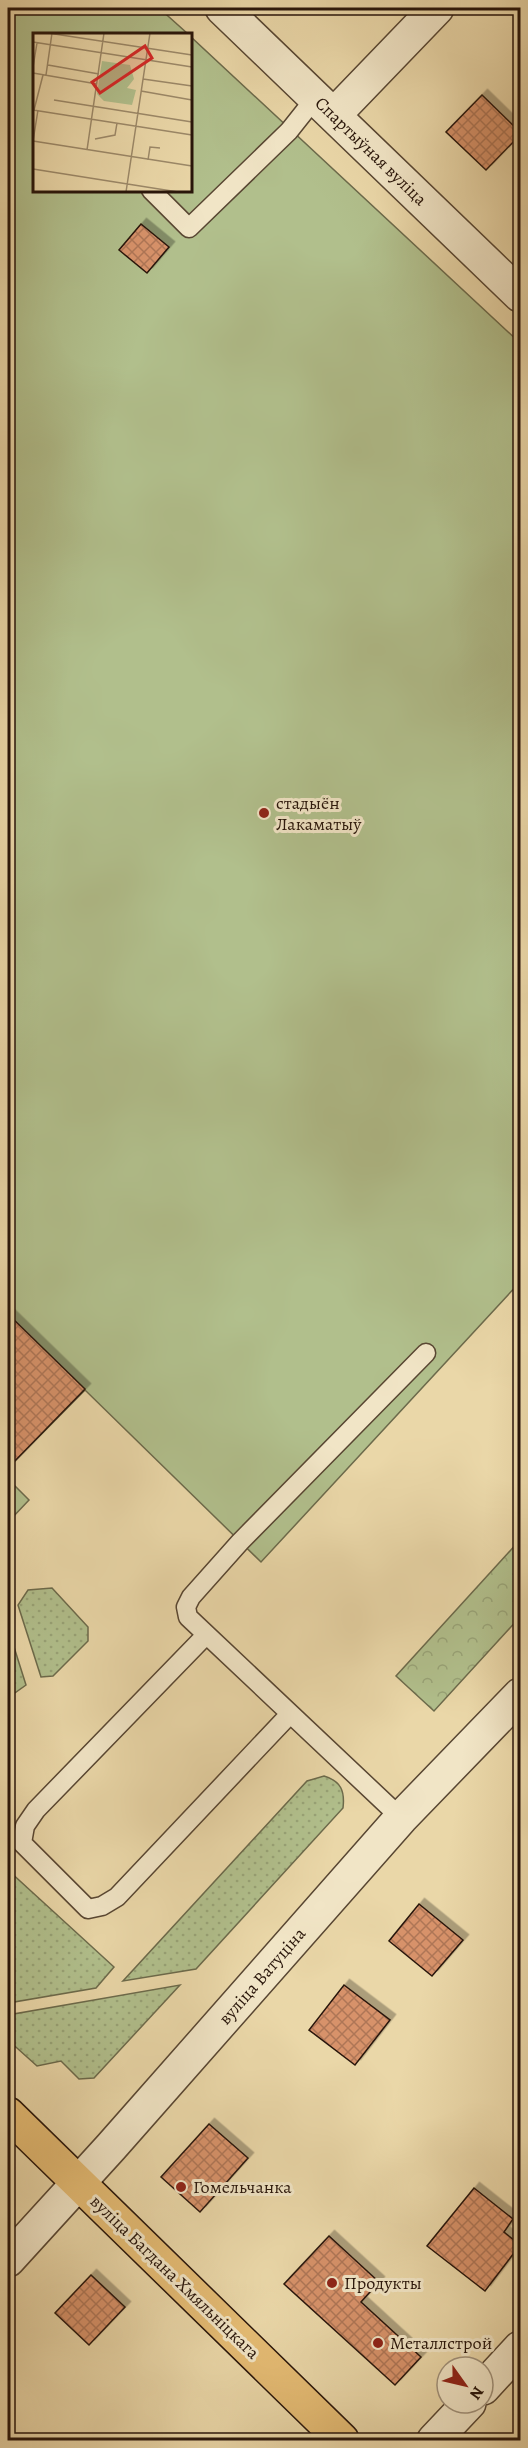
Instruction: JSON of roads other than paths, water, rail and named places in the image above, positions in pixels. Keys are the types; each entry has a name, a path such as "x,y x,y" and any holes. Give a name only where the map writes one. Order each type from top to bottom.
{"main road":[{"name":"вуліца Багдана Хмяльніцкага","path":"8,2114 342,2440"}],"street":[{"name":"Спартыўная вуліца","path":"222,8 520,295"},
{"path":"325,106 437,8"},
{"name":"вуліца Ватуціна","path":"8,2260 111,2147 401,1818 520,1695"},
{"path":"495,2375 520,2348"},
{"path":"434,2440 458,2415"}],"lane":[{"path":"153,192 189,228 289,130 325,106"},
{"path":"401,1818 206,1635 188,1617 186,1607 191,1597 240,1542 426,1353"},
{"path":"206,1635 36,1810 25,1826 22,1843 88,1909 102,1906 117,1897 290,1714"}],"place":[{"name":"стадыён Лакаматыў","path":"264,813"},
{"name":"Гомельчанка","path":"181,2187"},
{"name":"Продукты","path":"332,2283"},
{"name":"Металлстрой","path":"378,2343"}]}
